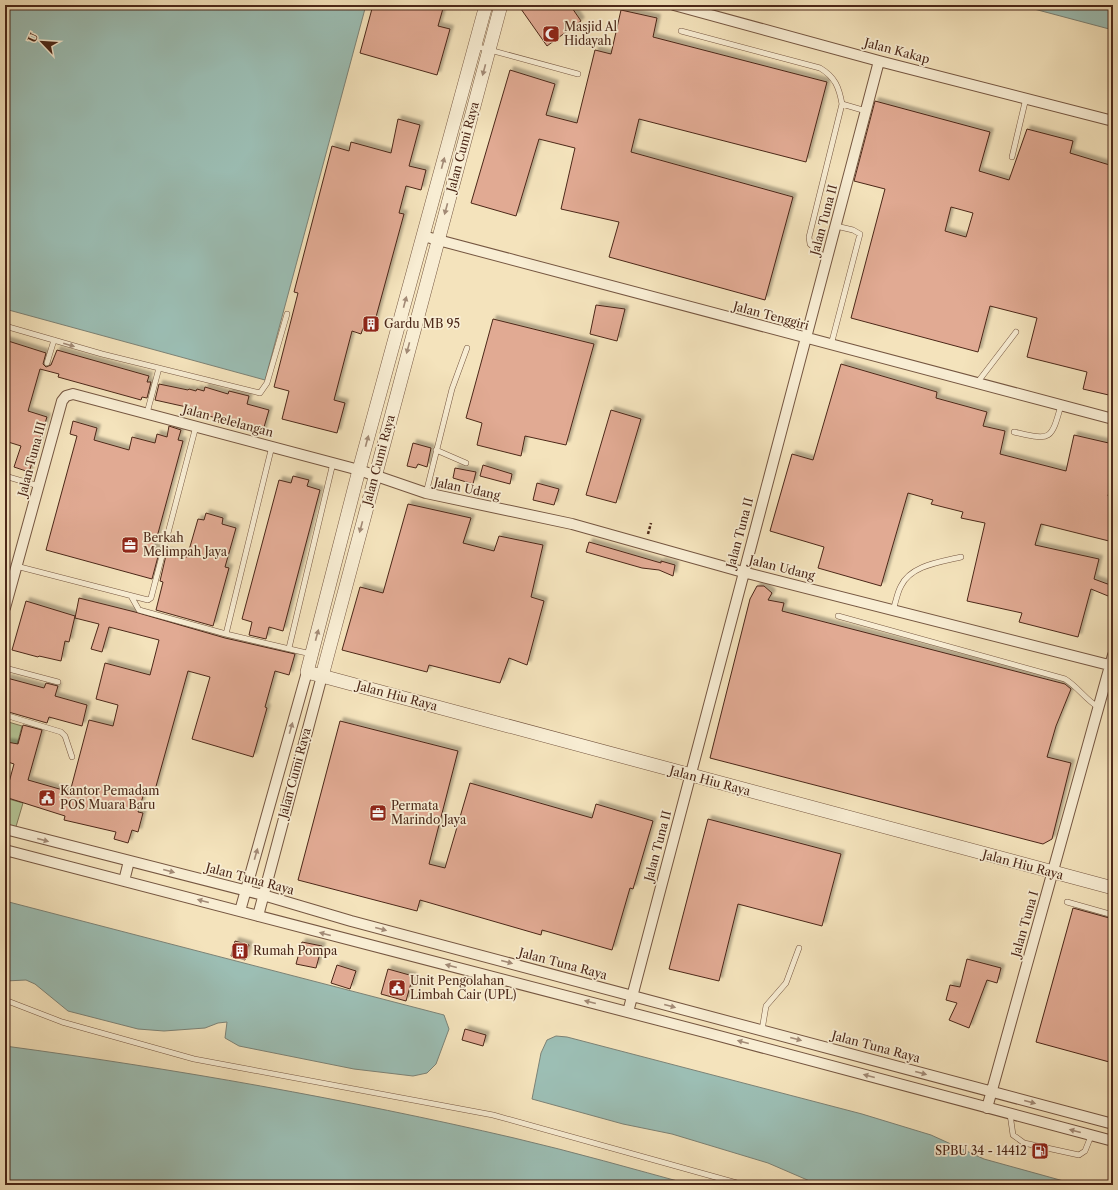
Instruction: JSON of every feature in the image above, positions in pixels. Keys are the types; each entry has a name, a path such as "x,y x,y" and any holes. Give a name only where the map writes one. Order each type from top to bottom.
{"street":[{"name":"Jalan Cumi Raya","path":"240,911 312,654 359,470 486,5"},
{"name":"Jalan Cumi Raya","path":"258,916 401,375 501,5"},
{"name":"Jalan Kakap","path":"674,5 879,61 1113,121"},
{"name":"Jalan Tuna II","path":"628,1012 879,61"},
{"path":"449,142 464,145"},
{"name":"Jalan Tenggiri","path":"423,236 806,339 1113,419"},
{"path":"386,371 401,375"},
{"name":"Jalan Pelelangan","path":"73,394 147,412 375,475"},
{"name":"Jalan Tuna III","path":"5,608 62,401 66,396 73,394"},
{"name":"Jalan Udang","path":"375,475 426,493 572,524 744,572 1112,666"},
{"path":"340,546 342,552 346,555 349,555 356,548"},
{"path":"328,591 332,585 338,584 343,587 343,595"},
{"name":"Jalan Tuna I","path":"987,1108 1098,707 1112,666 1113,655"},
{"name":"Jalan Hiu Raya","path":"307,672 1113,888"},
{"path":"267,814 283,818"},
{"name":"Jalan Tuna Raya","path":"5,830 263,895 351,921 1113,1124"},
{"path":"5,850 628,1012 1113,1141"},
{"path":"124,881 129,861"},
{"path":"346,939 351,921"},
{"path":"481,974 485,956"},
{"path":"830,1066 834,1049"}],"lane":[{"path":"681,31 820,68 834,79 839,88 842,104 809,237 810,244 827,260"},
{"path":"475,46 578,74"},
{"path":"1012,158 1026,98"},
{"path":"842,104 866,112"},
{"path":"831,345 860,234 853,230 836,226"},
{"path":"5,326 159,368 260,393 267,383 287,314"},
{"path":"977,383 1016,332"},
{"path":"47,363 54,340"},
{"path":"426,493 452,389 467,348"},
{"path":"147,412 159,368"},
{"path":"1014,432 1042,438 1048,436 1055,426 1061,405"},
{"path":"16,566 146,600 151,598 196,426"},
{"path":"226,634 272,446"},
{"path":"436,450 466,462"},
{"path":"289,648 333,463"},
{"path":"5,476 39,486"},
{"path":"893,610 901,585 913,572 925,566 961,557"},
{"path":"131,596 139,610 226,634 312,654"},
{"path":"838,616 1065,680 1074,685 1089,701 1098,707"},
{"path":"5,668 58,682"},
{"path":"5,715 61,732 65,736 72,757"},
{"path":"1068,902 1113,915"},
{"path":"762,1030 766,1006 786,983 799,948"},
{"path":"5,1000 62,1022 194,1058 493,1115 744,1185"},
{"path":"1010,1114 1012,1135 1024,1143 1079,1156 1085,1151 1091,1136"}],"green space":[{"path":"5,721 22,726 17,745 6,741 5,744"},
{"path":"5,798 23,803 15,830 5,828"}],"water":[{"path":"5,5 366,5 265,380 5,309"},
{"path":"1019,5 1113,5 1113,30"},
{"path":"5,901 444,1015 449,1029 436,1064 427,1073 413,1076 354,1069 239,1046 225,1038 227,1022 218,1023 205,1028 164,1031 138,1029 68,1011 35,984 26,980 5,981"},
{"path":"556,1036 567,1037 862,1114 931,1135 984,1159 1078,1185 819,1185 768,1163 672,1134 623,1124 532,1099 541,1053 547,1040"},
{"path":"5,1046 197,1075 388,1110 536,1143 692,1185 5,1185"}],"building":[{"path":"373,5 444,5 438,26 450,29 437,75 360,53"},
{"name":"Masjid Al Hidayah","path":"527,5 570,5 581,21 547,46 521,9"},
{"path":"621,10 657,18 653,37 827,82 806,162 639,119 631,152 793,197 765,300 609,257 619,222 561,209 575,148 539,139 516,216 471,203 510,70 555,84 546,115 577,123 595,50 611,54"},
{"path":"875,101 990,132 979,171 1009,180 1027,129 1073,141 1070,153 1113,166 1113,396 1083,389 1087,372 1027,357 1037,318 990,306 978,352 851,318 885,189 854,181","holes":["951,207 973,213 966,237 945,231"]},
{"path":"398,119 420,125 409,166 426,170 421,190 406,186 399,213 404,214 373,328 364,325 361,334 352,331 334,400 345,403 337,433 282,419 289,391 274,387 298,293 294,292 332,146 349,151 351,142 391,153"},
{"path":"596,305 625,309 617,341 590,334"},
{"path":"493,319 594,344 566,445 525,436 521,456 477,445 482,423 466,418"},
{"path":"5,340 46,353 43,364 46,367 51,365 57,350 149,376 147,382 151,382 147,398 142,397 141,400 58,377 59,374 40,369 28,411 47,417 29,472 14,467 21,446 5,441"},
{"path":"841,364 937,392 936,398 987,412 983,426 1005,431 1000,454 1066,471 1074,435 1113,444 1113,474 1108,496 1113,497 1113,524 1109,541 1041,524 1035,545 1099,559 1094,579 1113,586 1113,598 1091,589 1078,637 1019,622 1022,613 967,601 985,523 961,518 963,512 931,504 933,500 908,493 881,586 818,568 824,547 770,531 792,454 813,460"},
{"path":"159,384 196,391 197,389 204,391 205,387 228,394 229,391 249,396 247,404 269,410 262,434 218,422 219,419 190,410 191,408 155,400"},
{"path":"611,410 641,419 616,503 586,495"},
{"path":"73,421 97,428 94,440 129,450 132,437 155,443 157,434 167,437 169,426 181,430 178,440 183,441 154,548 160,549 152,579 46,550 77,436 70,434"},
{"path":"413,443 431,448 427,467 418,464 416,468 407,466"},
{"path":"483,465 512,474 510,484 480,476"},
{"path":"455,468 476,472 473,484 453,478"},
{"path":"293,476 309,480 307,486 320,490 283,631 269,627 266,639 249,635 252,622 242,619 279,480 291,483"},
{"path":"537,483 559,489 554,505 533,500"},
{"path":"408,504 471,518 463,543 494,551 499,536 543,545 531,597 544,601 527,665 509,658 500,683 429,665 427,672 342,650 360,587 383,593"},
{"path":"206,513 223,518 222,524 236,528 225,567 229,568 213,626 156,610 163,582 160,581 167,551 187,557 198,519 204,520"},
{"path":"589,542 661,563 661,561 675,565 673,576 659,570 642,568 586,552"},
{"path":"757,586 764,586 772,593 768,600 784,603 782,611 1065,684 1071,689 1056,726 1047,757 1071,763 1052,839 1043,844 710,758 750,599"},
{"path":"79,598 135,612 225,638 295,654 289,675 275,671 265,707 267,708 253,757 192,739 210,677 188,671 155,790 146,787 138,812 143,813 138,832 132,830 128,843 114,839 116,832 64,820 65,816 5,797 14,764 5,761 5,748 7,742 18,744 23,725 42,730 28,780 70,792 89,720 113,726 118,705 96,699 105,663 150,675 159,640 109,627 102,652 91,649 99,624 75,618"},
{"path":"26,601 75,616 69,642 65,641 61,661 12,650"},
{"path":"7,678 44,688 46,683 58,686 55,696 87,705 82,726 49,717 47,723 5,711"},
{"path":"340,721 458,751 429,864 445,868 470,783 592,818 596,804 653,821 633,889 630,888 612,950 542,930 541,935 420,900 417,911 298,880"},
{"path":"708,819 841,854 822,926 738,904 719,981 669,969"},
{"path":"1073,908 1113,919 1113,1063 1036,1042"},
{"name":"Rumah Pompa","path":"235,941 249,945 245,960 231,956"},
{"path":"302,942 322,946 316,968 296,964"},
{"path":"967,959 1001,968 997,983 987,980 969,1028 949,1020 957,1003 946,1000 950,985 960,987"},
{"path":"337,965 356,971 350,989 331,983"},
{"path":"388,969 413,976 406,1001 381,994"},
{"path":"465,1029 486,1035 483,1046 462,1040"}],"place":[{"name":"Masjid Al Hidayah","path":"551,34"},
{"name":"Gardu MB 95","path":"371,324"},
{"name":"Berkah Melimpah Jaya","path":"130,545"},
{"name":"Kantor Pemadam POS Muara Baru","path":"47,798"},
{"name":"Permata Marindo Jaya","path":"378,813"},
{"name":"Rumah Pompa","path":"240,951"},
{"name":"Unit Pengolahan Limbah Cair (UPL)","path":"397,988"},
{"name":"SPBU 34 - 14412","path":"1040,1151"}]}
